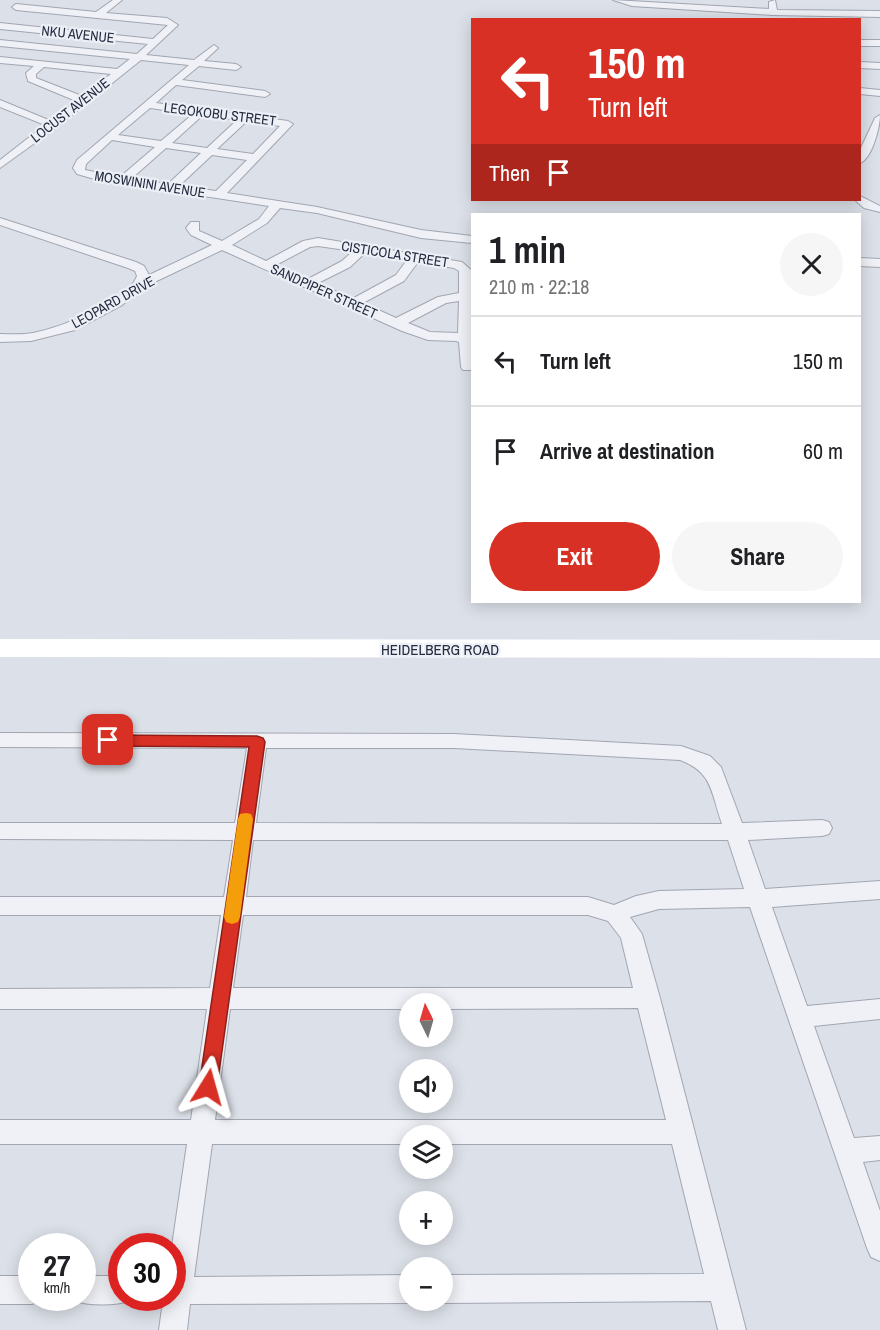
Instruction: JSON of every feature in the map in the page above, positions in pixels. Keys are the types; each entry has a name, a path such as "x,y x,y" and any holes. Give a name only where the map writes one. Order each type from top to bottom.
{"main road":[{"name":"HEIDELBERG ROAD","path":"0,648 880,649"}],"street":[{"path":"28,0 12,10 98,15 118,0"},
{"path":"60,11 76,0"},
{"path":"617,0 651,6 773,12 864,10 880,14"},
{"path":"773,0 773,12"},
{"name":"LOCUST AVENUE","path":"0,165 140,56 173,26 173,23 167,21 98,15"},
{"name":"NKU AVENUE","path":"0,26 156,42"},
{"path":"0,43 236,67"},
{"path":"861,43 880,43"},
{"name":"MOSWININI AVENUE","path":"214,48 81,162 78,168 87,174 332,213 406,232 471,239"},
{"path":"0,60 119,72"},
{"path":"42,64 31,73 31,79 82,100"},
{"path":"861,65 880,66"},
{"path":"173,82 266,94"},
{"path":"861,91 880,93"},
{"path":"0,103 53,124"},
{"name":"LEGOKOBU STREET","path":"147,105 288,124 256,158"},
{"path":"123,180 201,112"},
{"path":"170,188 245,118"},
{"path":"861,158 880,118"},
{"path":"110,137 256,158"},
{"path":"2,146 16,151"},
{"path":"219,195 256,158"},
{"path":"861,200 868,206 880,208"},
{"name":"LEOPARD DRIVE","path":"0,338 31,337 70,327 118,302 140,284 224,245 254,228 277,204"},
{"path":"0,221 132,265 140,269 143,276 140,284"},
{"name":"SANDPIPER STREET","path":"195,224 192,228 195,233 352,304 428,336 459,337 465,340"},
{"name":"CISTICOLA STREET","path":"267,265 313,243 454,263 462,267 465,270 465,340 468,367"},
{"path":"309,283 346,264 363,249"},
{"path":"352,304 400,278 415,257"},
{"path":"861,262 880,263"},
{"path":"396,322 406,320 442,300 466,296"},
{"path":"0,740 454,741 681,753 703,760 714,772 880,1248"},
{"path":"185,1233 257,742"},
{"path":"0,831 735,832 822,828"},
{"path":"615,914 636,904 659,900 801,897 880,890"},
{"path":"0,906 588,906 615,914 631,934 732,1330"},
{"path":"0,999 649,998"},
{"path":"799,1017 880,1009"},
{"path":"0,1132 683,1132"},
{"path":"846,1151 880,1148"},
{"path":"453,1288 722,1287"},
{"path":"186,1291 399,1289"},
{"path":"0,1290 18,1290"},
{"path":"173,1330 174,1311"}],"slow traffic":[{"path":"232,917 246,819"}],"route":[{"path":"108,740 257,742 208,1087"}]}
